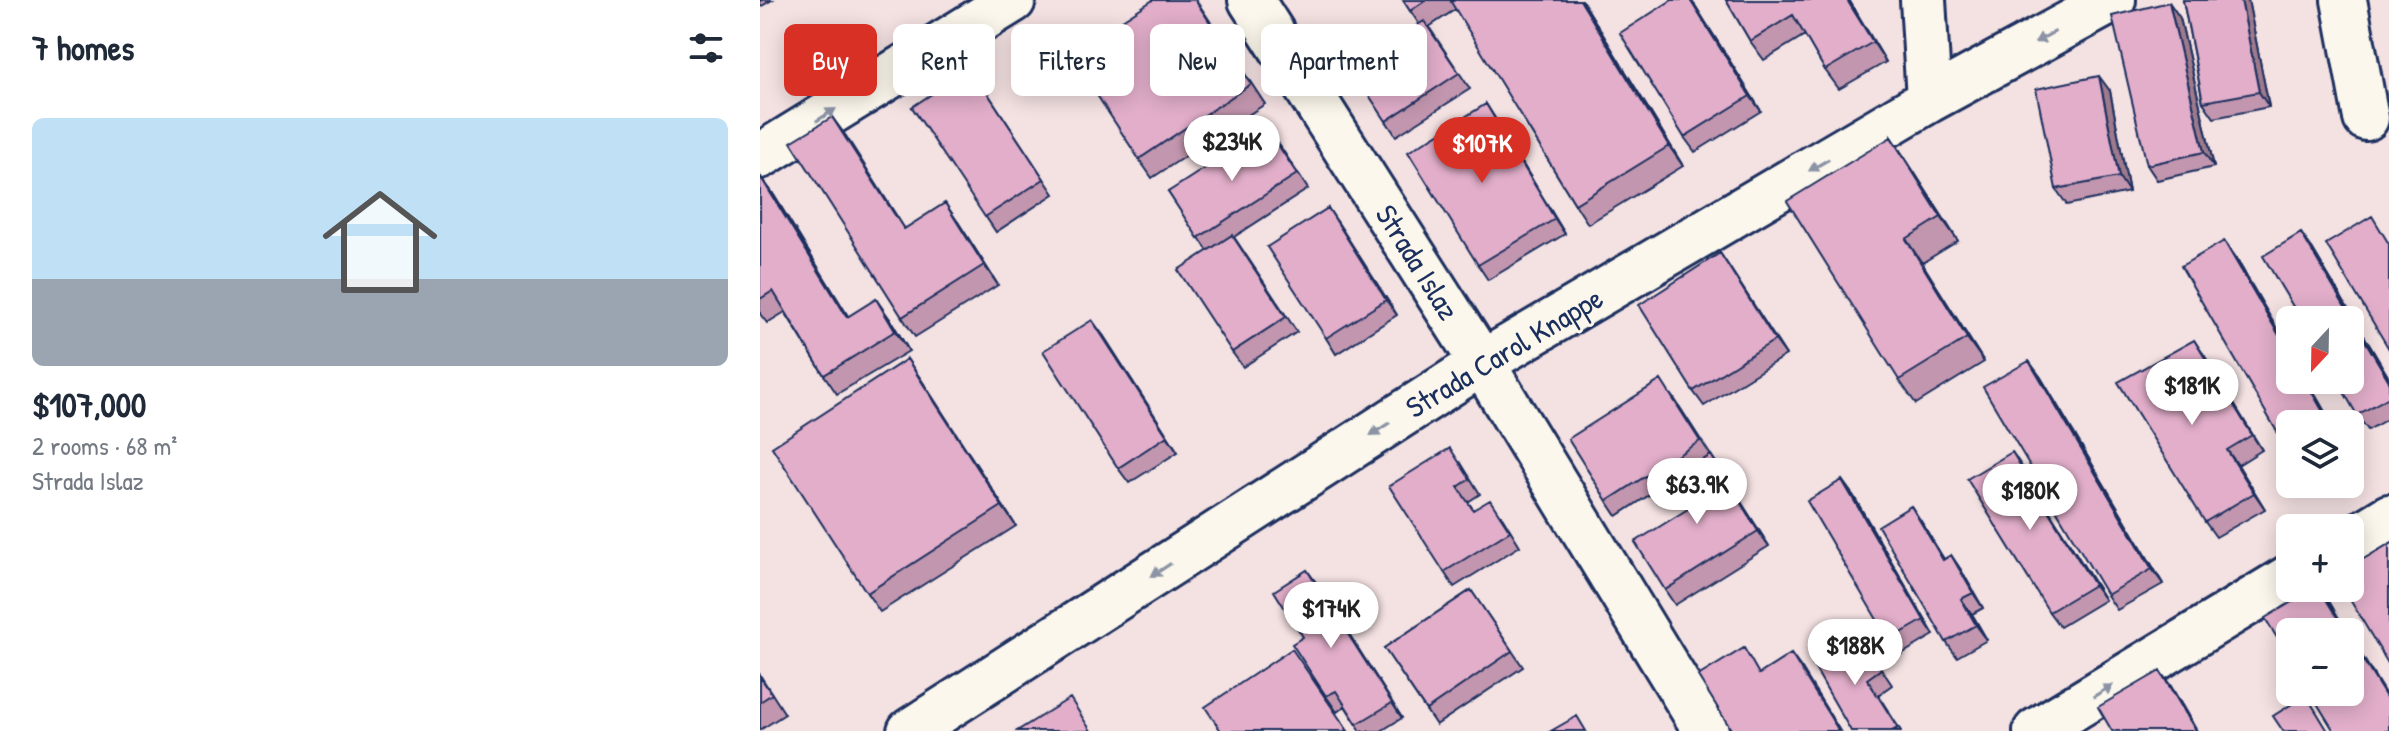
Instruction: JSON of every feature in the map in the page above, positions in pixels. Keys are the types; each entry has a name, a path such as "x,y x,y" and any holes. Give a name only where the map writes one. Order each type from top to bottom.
{"street":[{"path":"760,156 1013,0"},
{"name":"Strada Islaz","path":"1251,0 1482,363 1706,731"},
{"path":"1923,0 1929,100"},
{"name":"Strada Carol Knappe","path":"910,731 1482,363 1929,100 2113,0"},
{"path":"2344,0 2366,118"},
{"path":"2364,532 2389,517"},
{"path":"2036,731 2276,585"}],"building":[{"path":"1153,0 1195,0 1211,24 1150,24 1150,96 1233,96 1139,159 1098,96 1134,96 1134,24 1116,24"},
{"path":"1403,0 1426,0 1410,11"},
{"path":"1580,0 1669,146 1575,204 1451,2"},
{"path":"1672,0 1690,0 1750,96 1684,137 1620,33"},
{"path":"1726,0 1847,0 1873,42 1825,70 1793,15 1750,41"},
{"path":"2183,0 2241,0 2259,92 2203,102"},
{"path":"2169,2 2204,152 2147,165 2112,16"},
{"path":"1427,25 1459,73 1427,94"},
{"path":"2099,76 2119,177 2056,189 2036,89"},
{"path":"929,96 989,96 1044,179 985,217 912,107"},
{"path":"1369,96 1424,96 1386,121"},
{"path":"1486,104 1555,219 1478,265 1408,152"},
{"path":"832,117 904,229 945,203 984,265 902,317 791,142"},
{"path":"1267,128 1297,174 1198,238 1168,192"},
{"path":"1891,137 1941,217 1906,239 1967,338 1899,380 1787,201"},
{"path":"760,176 847,317 876,299 895,331 824,375 773,291 760,299"},
{"path":"1328,208 1386,300 1326,338 1267,247"},
{"path":"2372,216 2389,244 2389,349 2364,306 2326,244"},
{"path":"2301,233 2344,306 2293,306 2263,256"},
{"path":"1232,235 1286,317 1232,352 1178,270"},
{"path":"2224,241 2276,330 2276,394 2313,394 2322,410 2276,410 2276,430 2181,266"},
{"path":"1720,253 1775,340 1693,391 1639,305"},
{"path":"1092,320 1167,436 1118,468 1043,351"},
{"path":"2364,339 2389,381 2389,397 2364,411 2354,410 2345,394 2364,394"},
{"path":"2194,340 2252,435 2227,450 2254,493 2205,522 2118,382"},
{"path":"907,359 1002,506 867,593 772,447"},
{"path":"2029,361 2152,569 2107,595 1983,387"},
{"path":"1661,380 1700,441 1607,501 1568,439"},
{"path":"1450,448 1470,479 1458,487 1473,510 1490,500 1510,531 1444,572 1389,486"},
{"path":"2012,452 2094,585 2049,612 1967,479"},
{"path":"1711,455 1758,531 1665,590 1635,542 1691,507 1674,478"},
{"path":"1842,480 1924,620 1889,640 1807,501"},
{"path":"1911,506 1943,560 1951,555 1973,593 1961,599 1976,625 1946,642 1878,526"},
{"path":"2389,544 2389,665 2364,623 2364,618 2361,618 2351,602 2364,602 2364,559"},
{"path":"1307,570 1392,703 1357,724 1336,691 1326,696 1292,644 1303,637 1274,591"},
{"path":"1471,590 1512,651 1426,710 1384,648"},
{"path":"2292,602 2328,602 2337,618 2276,618 2276,636 2265,618"},
{"path":"1859,635 1881,669 1867,679 1898,728 1892,731 1851,731 1813,665"},
{"path":"1744,648 1759,674 1791,654 1839,731 1732,731 1698,676"},
{"path":"1292,649 1348,731 1221,731 1205,707"},
{"path":"2364,662 2389,702 2389,731 2334,731 2319,706 2364,706"},
{"path":"2160,671 2196,731 2112,731 2098,707"},
{"path":"760,677 772,694 760,702"},
{"path":"1070,698 1091,731 1017,731"},
{"path":"2289,706 2313,706 2328,731 2283,731 2273,716"},
{"path":"1577,716 1586,731 1551,731"}]}
